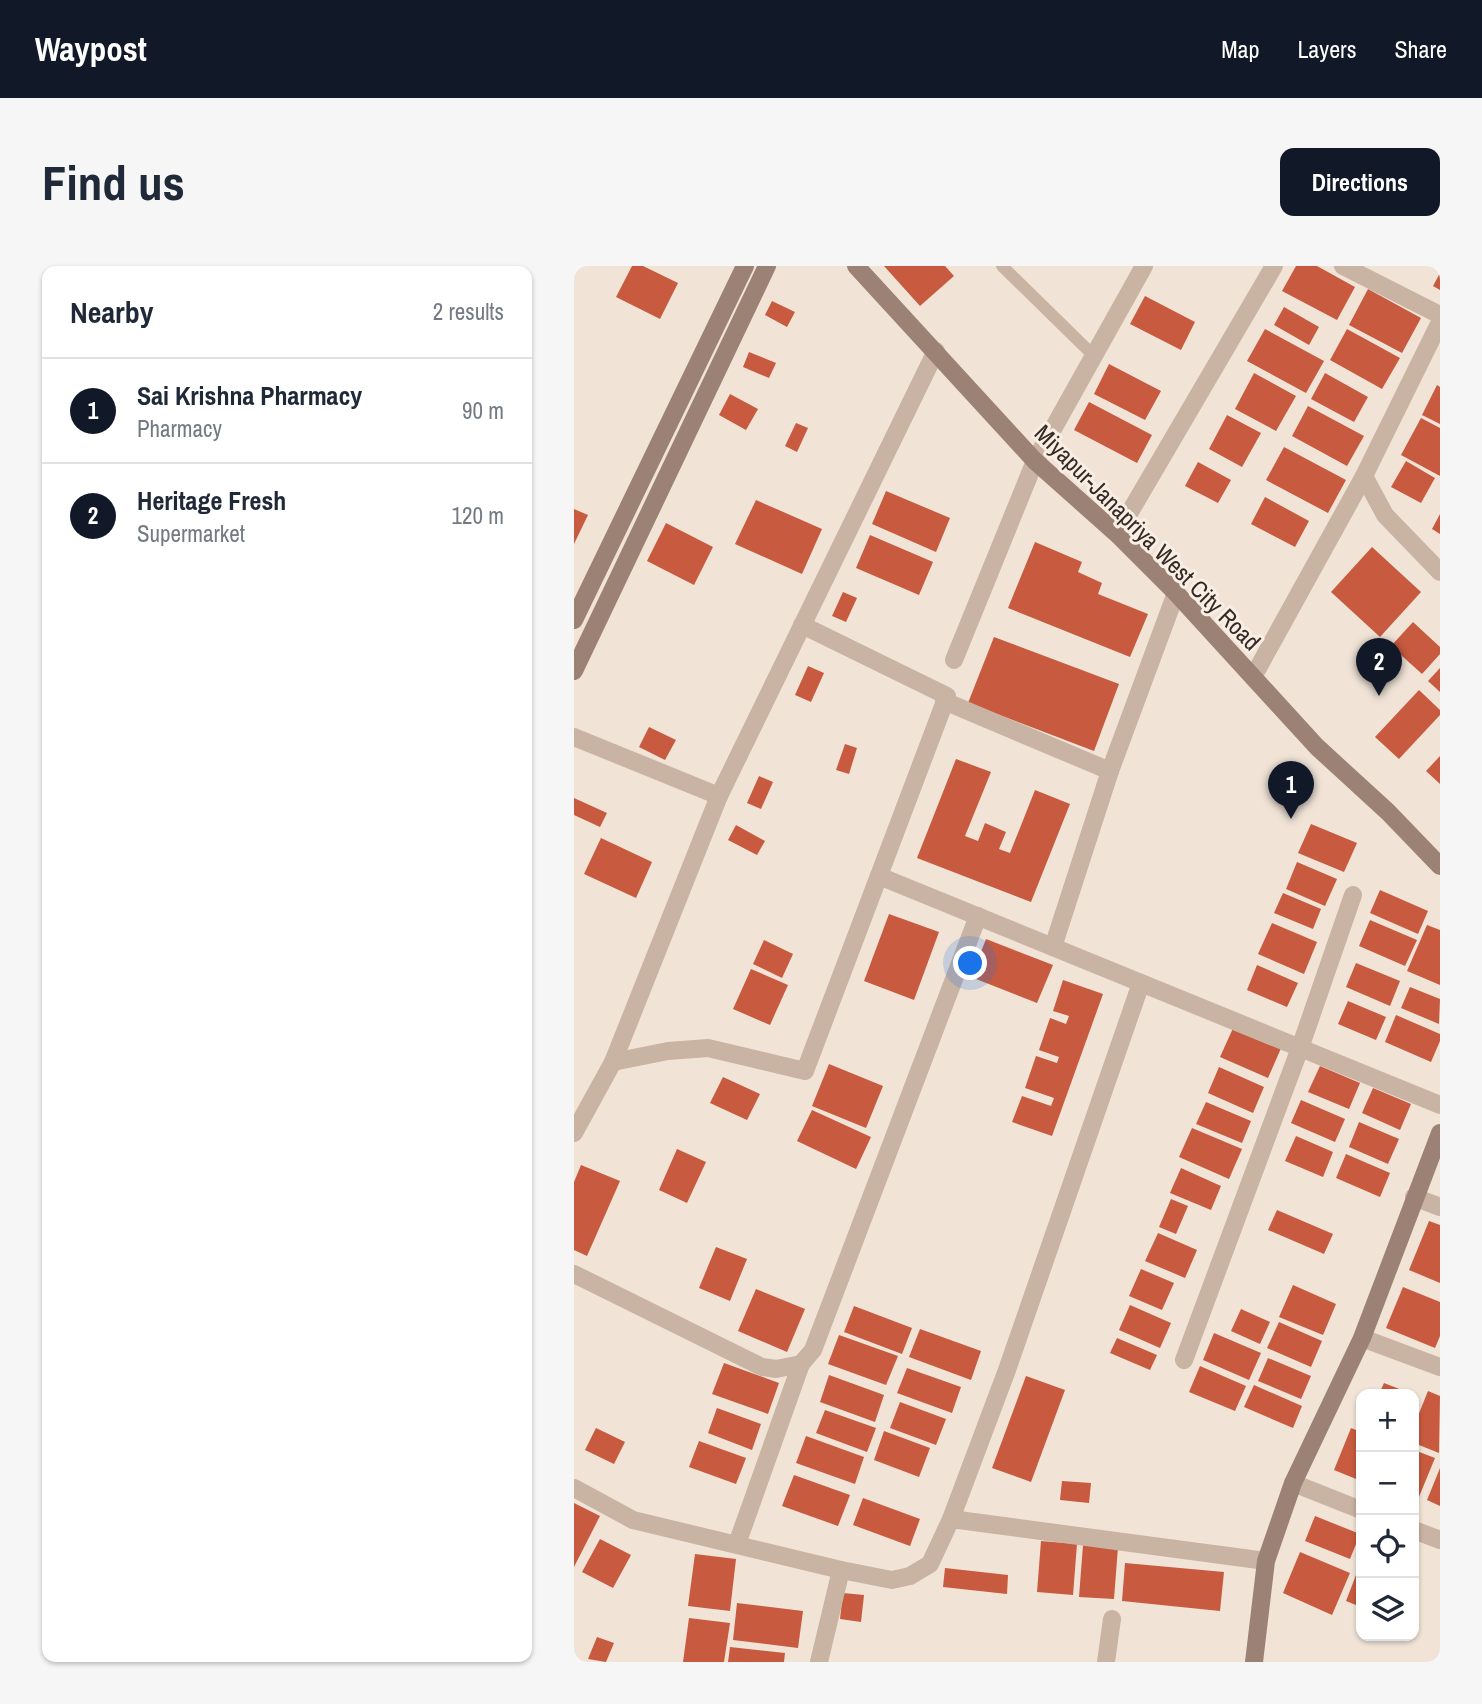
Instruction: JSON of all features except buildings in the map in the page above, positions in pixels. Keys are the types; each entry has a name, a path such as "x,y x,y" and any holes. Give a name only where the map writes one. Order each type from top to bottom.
{"street":[{"path":"574,620 745,266"},
{"path":"574,671 767,266"},
{"name":"Miyapur-Janapriya West City Road","path":"856,266 1035,461 1176,593 1317,747 1388,812 1440,866"},
{"path":"954,660 1035,461 1144,266"},
{"path":"1116,534 1275,266"},
{"path":"1343,266 1440,316"},
{"path":"1252,677 1364,476 1440,323"},
{"path":"574,1133 613,1062 719,796 936,351"},
{"path":"1364,476 1385,515 1440,572"},
{"path":"1053,947 1110,771 1176,593"},
{"path":"613,1062 668,1051 708,1048 805,1071 947,696 802,625"},
{"path":"944,701 1110,771"},
{"path":"574,737 719,796"},
{"path":"879,876 1440,1105"},
{"path":"1184,1360 1300,1048 1353,895"},
{"path":"737,1545 801,1364 813,1350 978,916"},
{"path":"574,1488 634,1520 841,1570 892,1580 910,1576 930,1564 951,1518 1011,1357 1141,983"},
{"path":"1254,1662 1266,1561 1293,1483 1362,1338 1440,1133"},
{"path":"1414,1197 1440,1208"},
{"path":"574,1274 762,1367 801,1364"},
{"path":"1362,1338 1440,1367"},
{"path":"1293,1483 1356,1508"},
{"path":"951,1518 1266,1561"},
{"path":"1419,1532 1440,1540"},
{"path":"819,1662 841,1570"},
{"path":"1106,1662 1112,1619"}],"lane":[{"path":"1002,266 1094,356"}],"place":[{"name":"Heritage Fresh","path":"1379,696"},
{"name":"Sai Krishna Pharmacy","path":"1291,819"}]}
